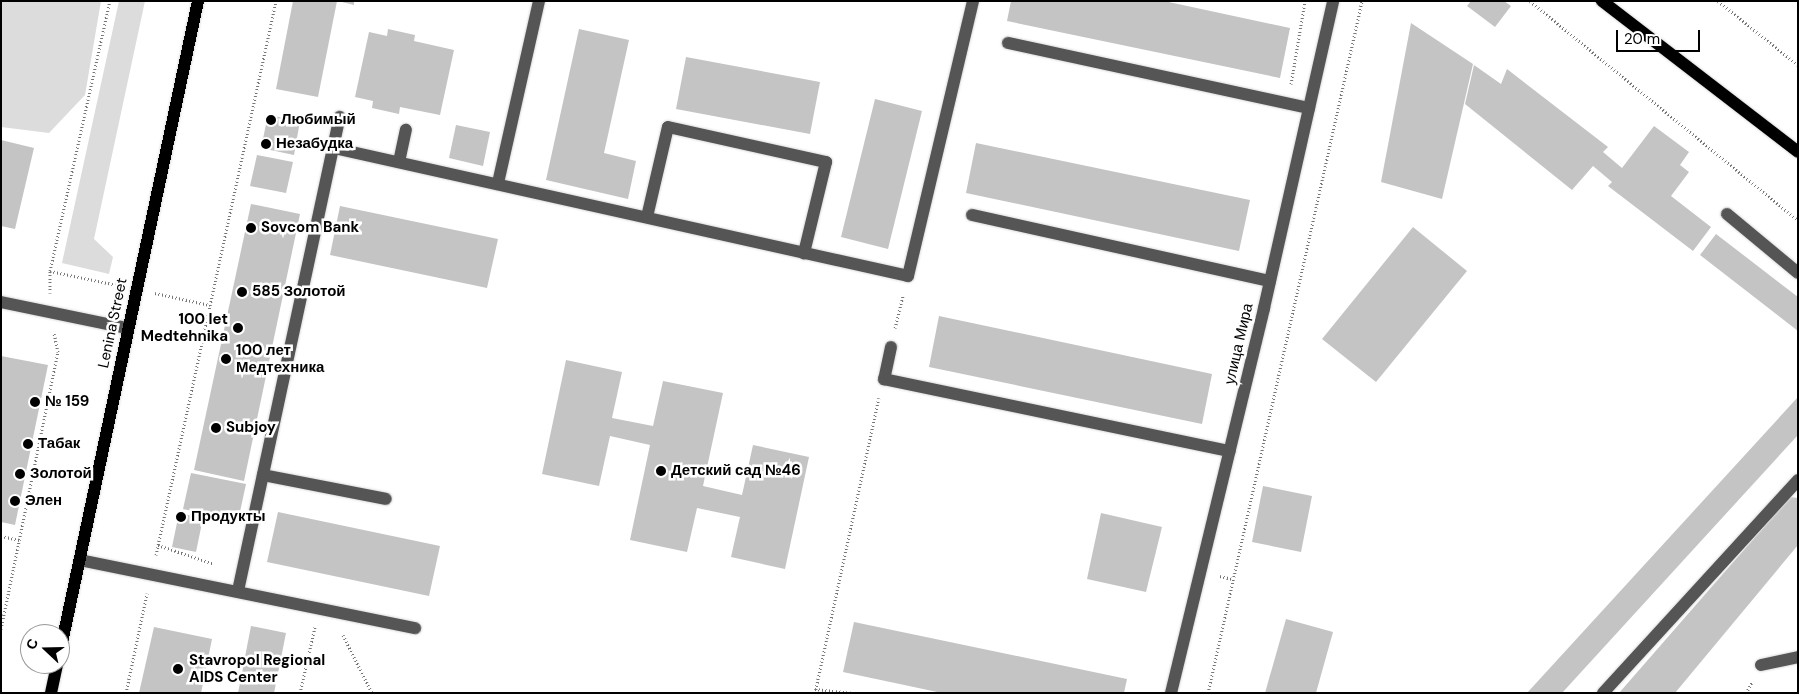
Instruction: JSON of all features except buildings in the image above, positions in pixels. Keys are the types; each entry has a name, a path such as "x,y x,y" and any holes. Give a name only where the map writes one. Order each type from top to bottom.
{"main road":[{"name":"Lenina Street","path":"66,624 127,328 198,1"},
{"path":"1602,1 1798,152"},
{"path":"51,693 55,674"}],"street":[{"path":"498,183 539,1"},
{"path":"334,148 498,183 908,276 973,1"},
{"name":"улица Мира","path":"1171,693 1270,281 1333,1"},
{"path":"1008,43 1309,108"},
{"path":"238,591 340,117"},
{"path":"647,217 668,127 826,162 804,253"},
{"path":"399,162 406,130"},
{"path":"1727,214 1798,273"},
{"path":"972,215 1270,281"},
{"path":"1,302 127,328"},
{"path":"891,347 884,379 1230,451"},
{"path":"263,475 386,498"},
{"path":"1603,693 1798,480"},
{"path":"80,560 415,628"},
{"path":"1761,665 1798,657"}],"path":[{"path":"126,693 276,1"},
{"path":"1208,693 1362,1"},
{"path":"1530,1 1798,220"},
{"path":"1718,1 1798,65"},
{"path":"891,347 908,276"},
{"path":"851,693 815,691 884,379"},
{"path":"1,536 20,540"},
{"path":"328,609 354,654 372,693"}],"shaded area":[{"path":"1,1 101,1 85,95 49,133 1,127"},
{"path":"119,1 145,1 94,239 113,257 109,274 62,263"}],"place":[{"name":"Любимый","path":"271,120"},
{"name":"Незабудка","path":"266,144"},
{"name":"Sovcom Bank","path":"251,228"},
{"name":"585 Золотой","path":"242,292"},
{"name":"100 let Medtehnika","path":"238,328"},
{"name":"100 лет Медтехника","path":"226,359"},
{"name":"№ 159","path":"35,402"},
{"name":"Subjoy","path":"216,428"},
{"name":"Табак","path":"28,444"},
{"name":"Детский сад №46","path":"661,471"},
{"name":"Золотой","path":"20,474"},
{"name":"Элен","path":"15,501"},
{"name":"Продукты","path":"181,517"},
{"name":"Stavropol Regional AIDS Center","path":"178,669"}]}
